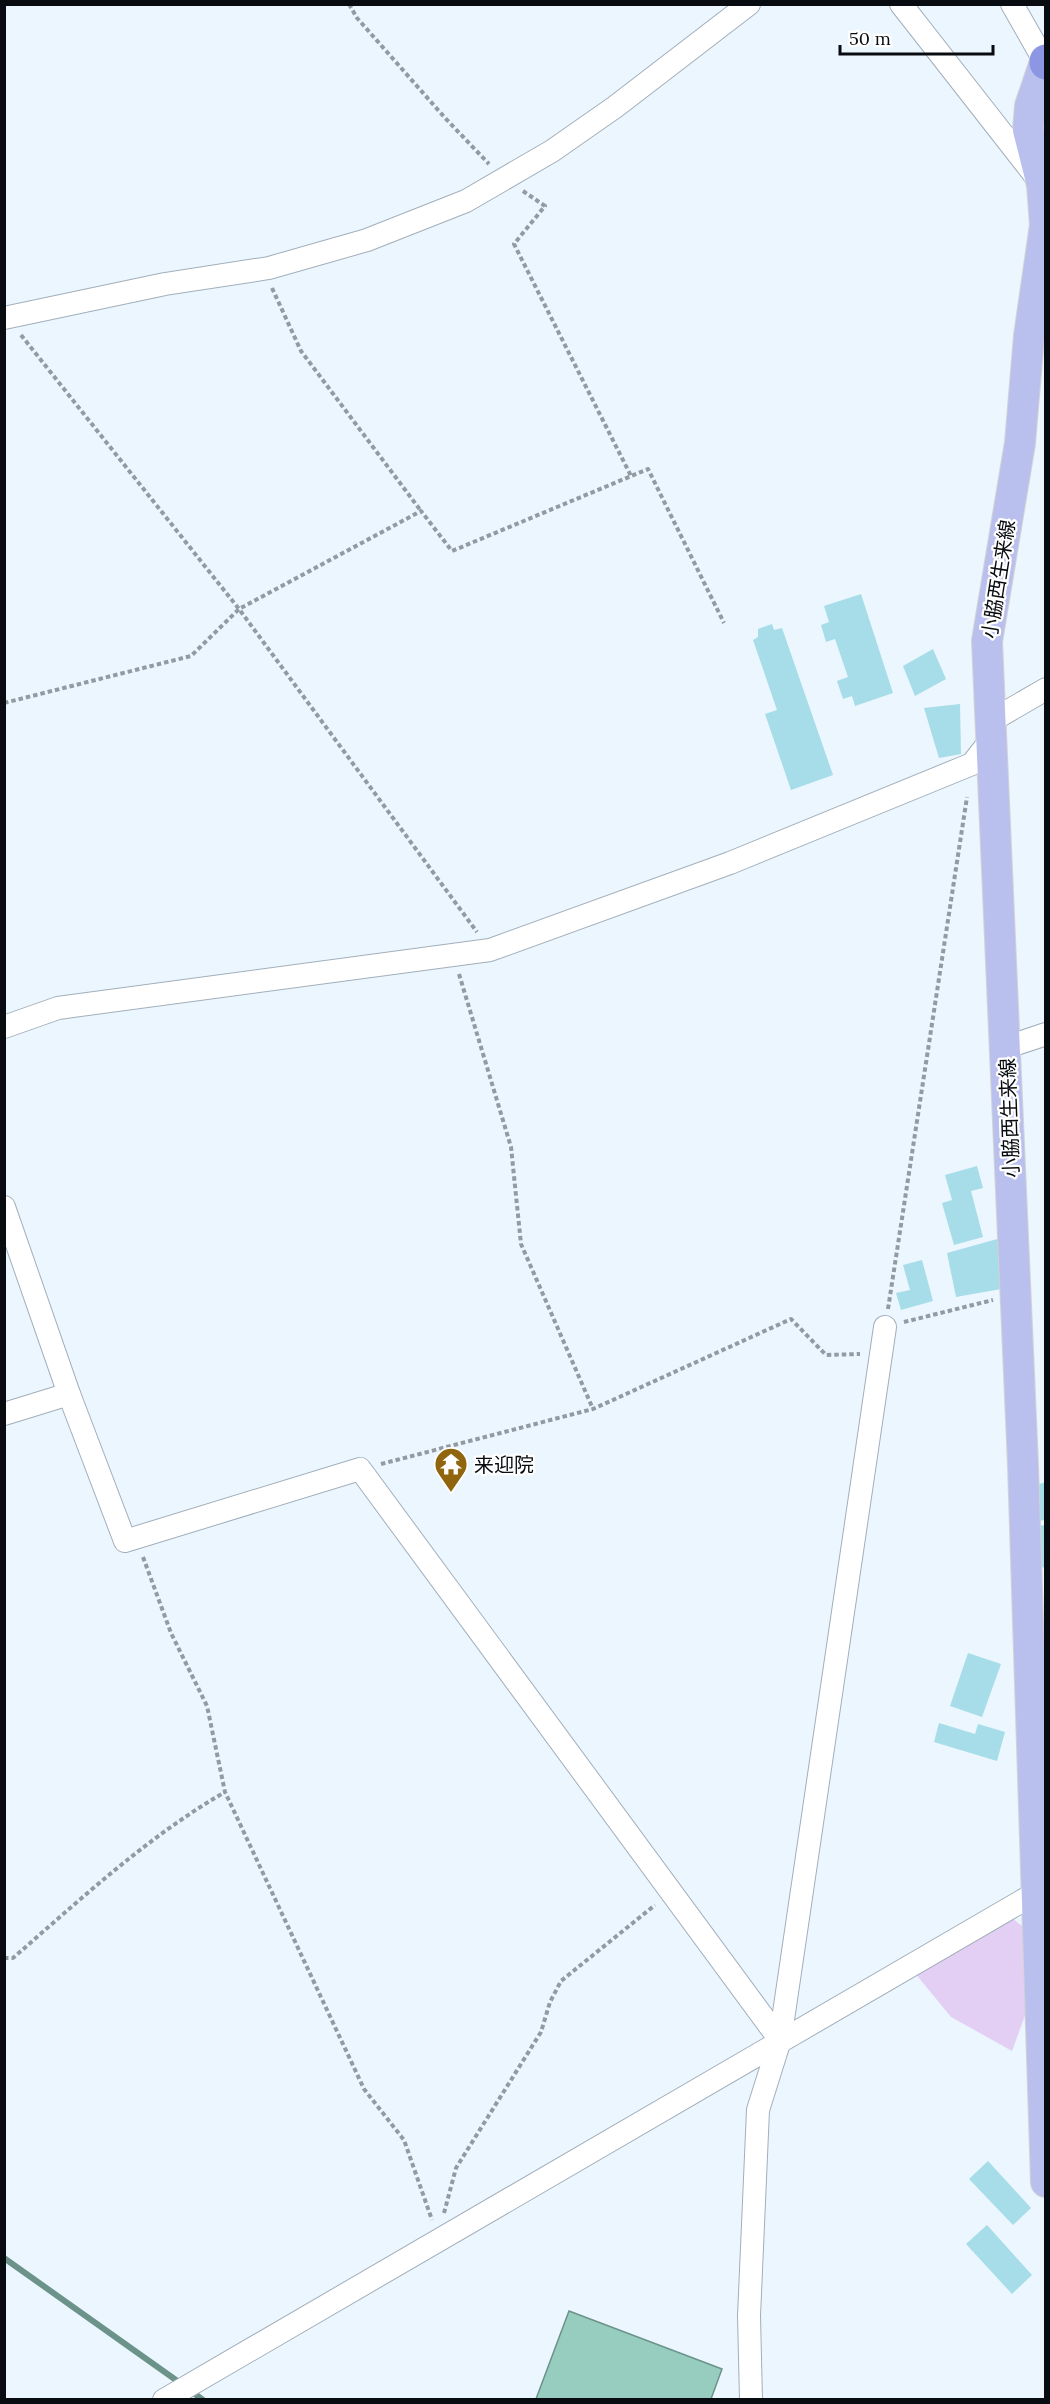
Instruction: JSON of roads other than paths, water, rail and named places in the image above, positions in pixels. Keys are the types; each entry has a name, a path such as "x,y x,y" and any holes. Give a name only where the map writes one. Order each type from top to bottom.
{"main road":[{"name":"小脇西生来線","path":"1045,62 1030,106 1028,130 1044,187 1045,225 1029,336 1020,443 987,641 1007,1047 1014,1295 1040,1890 1046,2182"}],"street":[{"path":"6,318 165,284 262,269 367,240 466,201 552,152 615,107 749,4"},
{"path":"901,4 1044,187"},
{"path":"1012,4 1045,62"},
{"path":"4,1027 58,1008 490,950 730,862 972,765 991,731 1046,689"},
{"path":"1007,1047 1046,1034"},
{"path":"4,1207 69,1394 125,1541 360,1469 780,2040"},
{"path":"751,2400 749,2316 758,2110 780,2040 885,1327"},
{"path":"4,1413 69,1394"},
{"path":"170,2398 1040,1890"}],"waterway":[{"path":"4,2258 183,2385"},
{"path":"191,2391 203,2400"}],"place":[{"name":"来迎院","path":"451,1493"}]}
